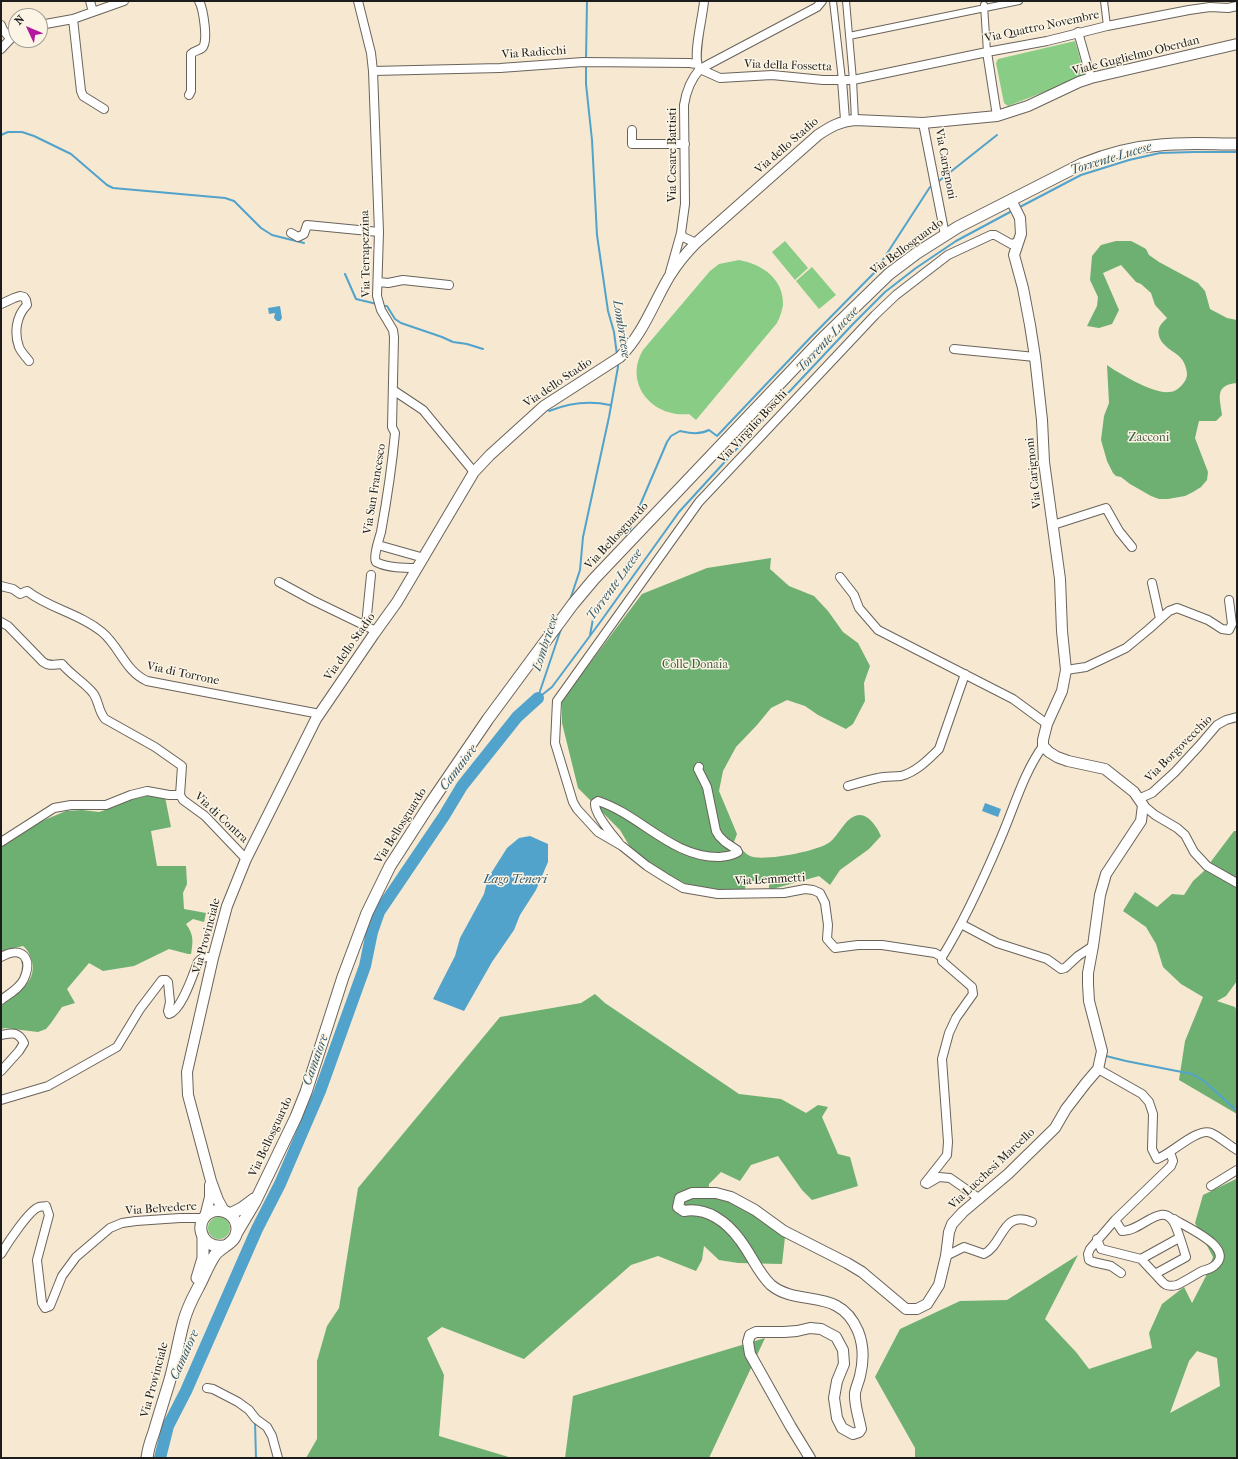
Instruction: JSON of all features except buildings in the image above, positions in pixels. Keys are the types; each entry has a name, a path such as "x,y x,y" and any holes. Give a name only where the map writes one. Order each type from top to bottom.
{"main road":[{"name":"Via Bellosguardo","path":"257,1198 296,1117 306,1092 343,977 367,913 390,866 430,804 553,629 594,578 865,295 889,274 945,234 1082,164 1097,158 1128,150 1160,145 1237,144"},
{"path":"205,1218 214,1211 227,1212 242,1208 257,1198"},
{"name":"Via Provinciale","path":"146,1458 175,1364 183,1323 188,1308 215,1255 224,1246 230,1243 257,1198"},
{"name":"Via Provinciale","path":"227,1212 236,1223 236,1234"},
{"name":"Via Provinciale","path":"188,1308 190,1294 198,1278 203,1258 203,1238 201,1228 205,1218"},
{"path":"203,1238 206,1242 215,1246 224,1246"}],"street":[{"path":"90,1 93,12"},
{"path":"48,24 73,19 124,1"},
{"path":"189,95 191,91 192,54 193,51 202,48 205,44 205,28 202,6 199,1"},
{"name":"Via Terrapezzina","path":"358,1 371,53 373,71 379,232 378,300 381,310 393,330 393,390"},
{"path":"704,1 703,17 696,49 698,66 819,4"},
{"path":"833,1 842,80 850,120"},
{"path":"846,1 853,80 850,120"},
{"path":"849,36 984,4 1019,1"},
{"path":"1104,1 1107,26"},
{"path":"984,4 987,52 997,116"},
{"name":"Via Quattro Novembre","path":"853,80 1047,41 1078,32 1188,10 1222,4 1237,6"},
{"path":"73,19 81,91 83,96 104,109"},
{"path":"1,25 3,30 8,33"},
{"path":"1078,32 1091,78"},
{"path":"1,50 8,42"},
{"name":"Viale Guglielmo Oberdan","path":"850,120 923,123 997,116 1028,106 1079,82 1091,78 1237,44"},
{"name":"Via Radicchi","path":"373,71 500,68 583,62 689,62 698,66"},
{"name":"Via della Fossetta","path":"698,66 720,78 772,75 853,80"},
{"name":"Via Cesare Battisti","path":"669,278 681,233 685,204 686,96 698,66"},
{"name":"Via dello Stadio","path":"320,714 376,631 398,602 474,472 490,455 544,406 610,364 630,348 669,278 678,264 696,242 818,135 832,125 850,120"},
{"name":"Via Carignoni","path":"923,123 945,234"},
{"path":"632,130 632,144 685,144"},
{"name":"Via Carignoni","path":"1011,200 1020,218 1021,234 1014,255 1023,288 1035,357 1042,420 1044,462 1049,504 1054,525 1060,579 1062,631 1066,670 1062,691 1047,724 1043,746"},
{"path":"291,234 298,237 301,236 304,234 307,225 379,232"},
{"path":"681,233 683,237 696,242"},
{"name":"Via Virgilio Boschi","path":"557,701 699,502 875,314 907,285 955,251 991,235 995,235 1011,244 1018,242"},
{"path":"379,282 388,283 403,280 449,285"},
{"path":"1,304 20,296 24,297 26,300 27,304 16,323 17,339 20,349 29,361"},
{"path":"954,349 1035,357"},
{"path":"393,390 423,410 474,472"},
{"name":"Via San Francesco","path":"393,390 392,426 395,433 391,476 374,560 376,562 405,568 417,568"},
{"path":"1054,525 1106,508 1119,531 1132,547"},
{"path":"378,545 424,558"},
{"path":"366,625 371,575"},
{"path":"840,578 854,595 859,608 878,630 1013,699 1047,724"},
{"path":"279,582 376,631"},
{"path":"1152,583 1160,619"},
{"name":"Via di Torrone","path":"1,586 13,589 20,594 27,591 50,606 74,614 101,631 111,641 134,673 147,681 320,714"},
{"path":"1066,670 1086,667 1126,648 1169,611 1177,608 1208,620 1222,629 1229,630 1232,624 1229,600"},
{"path":"1,622 8,626 43,662 54,666 62,664 92,692 96,698 100,712 105,719 154,747 182,766 180,795"},
{"path":"848,786 880,778 908,774 932,756 939,749 965,674"},
{"name":"Via Lemmetti","path":"557,701 555,743 573,802 577,809 592,826 622,846 647,866 683,888 696,891 718,894 770,894 791,893 805,889 813,890 820,893 825,903 828,925 827,940 835,948 858,945 882,945 935,953 942,957"},
{"name":"Via Provinciale","path":"227,1212 218,1200 211,1181 188,1095 188,1072 227,906 246,858 320,714"},
{"name":"Via Borgovecchio","path":"1141,802 1175,772 1217,725 1226,720 1237,717"},
{"path":"980,1199 950,1178 939,1177 927,1184 925,1183 947,1156 948,1142 942,1059 949,1033 956,1018 972,994 972,987 942,961 942,957 955,937 995,851 1030,766 1043,746 1057,757 1068,761 1105,769 1134,792 1141,802 1154,815 1177,828 1184,835 1194,852 1207,866 1237,883"},
{"path":"622,846 602,822 594,806 598,801 620,811 671,844 681,848 710,857 734,855 738,852 719,836 716,831 707,787 698,767"},
{"name":"Via di Contra","path":"1,842 54,808 71,805 106,805 131,795 147,791 169,795 180,795 183,800 205,816 246,858"},
{"name":"Via Lucchesi Marcello","path":"810,1458 750,1354 748,1342 750,1335 756,1332 784,1332 810,1328 821,1329 836,1337 843,1350 844,1364 837,1381 834,1398 837,1418 842,1428 853,1434 862,1429 855,1394 864,1360 863,1347 858,1331 848,1315 841,1308 818,1299 779,1290 770,1284 730,1228 706,1212 691,1210 684,1211 678,1207 680,1198 692,1193 716,1193 731,1197 755,1210 784,1231 862,1272 906,1309 916,1309 926,1304 935,1294 939,1285 946,1256 949,1232 952,1224 963,1212 980,1199 1055,1128 1066,1109 1098,1069 1102,1051 1089,1001 1088,973 1100,895 1106,874 1140,821 1141,802"},
{"path":"961,924 997,943 1047,959 1061,969 1065,968 1078,956 1093,946"},
{"path":"1,957 14,952 20,952 24,955 27,961 23,980 17,988 1,1000"},
{"path":"1,1100 48,1086 117,1047 140,1009 162,980 166,980 168,982 170,1002 168,1011 169,1014 173,1013 180,1005 198,962 201,958 214,958"},
{"path":"1,1035 16,1034 21,1037 24,1043 19,1052 1,1070"},
{"path":"1098,1069 1142,1094 1150,1102 1153,1114 1152,1149 1157,1159 1200,1132 1210,1133 1237,1150"},
{"path":"1121,1273 1111,1266 1089,1260 1088,1254 1090,1249 1097,1239 1115,1220 1171,1166 1173,1161 1170,1152"},
{"path":"1211,1186 1237,1170"},
{"name":"Via Provinciale","path":"205,1218 210,1197 211,1181"},
{"name":"Via Belvedere","path":"1,1254 14,1234 31,1214 38,1207 46,1206 49,1215 37,1260 42,1303 45,1308 50,1306 62,1276 76,1257 110,1228 122,1223 136,1221 205,1218"},
{"path":"1097,1239 1101,1249 1141,1259 1164,1285 1177,1285 1213,1266 1218,1261 1219,1254 1217,1247 1200,1234 1165,1214 1159,1214 1140,1226 1128,1231 1122,1231 1115,1220"},
{"path":"1155,1274 1186,1257 1177,1228 1171,1217"},
{"path":"946,1256 964,1247 984,1254 990,1251 1001,1233 1014,1220 1025,1219 1032,1222"},
{"path":"1141,1259 1179,1238"},
{"path":"207,1388 213,1389 238,1402 249,1410 256,1419 267,1428 272,1436 278,1458"}],"green space":[{"path":"1075,41 1085,76 1008,106 1004,103 996,63 998,59"},
{"path":"785,241 808,268 795,280 772,252"},
{"name":"Zacconi","path":"1116,241 1131,241 1146,249 1149,255 1159,262 1198,283 1205,291 1210,309 1227,318 1237,320 1237,383 1225,386 1220,393 1222,415 1216,421 1199,421 1195,438 1208,472 1207,480 1201,487 1185,496 1159,499 1130,484 1121,477 1116,476 1107,461 1101,440 1104,416 1109,403 1107,365 1137,383 1162,392 1171,392 1176,390 1181,386 1187,376 1183,361 1164,345 1159,336 1159,328 1167,318 1155,305 1151,293 1141,284 1136,282 1121,265 1103,273 1119,310 1112,324 1099,328 1087,326 1097,306 1098,297 1090,280 1092,256 1101,245"},
{"path":"739,260 756,265 776,280 780,288 783,305 777,323 696,420 689,414 676,414 653,404 645,396 639,386 637,375 638,363 643,350 710,271 719,264"},
{"path":"812,267 836,295 819,309 796,281"},
{"name":"Colle Donaia","path":"771,558 770,569 789,586 814,596 828,611 843,632 858,643 870,666 864,683 865,701 853,724 846,729 818,715 805,706 787,700 771,708 736,747 723,771 719,791 737,834 734,842 750,856 766,858 790,855 815,849 830,842 851,818 859,815 864,816 871,821 881,836 869,849 840,870 830,885 819,876 769,890 769,883 746,880 745,889 721,890 689,885 668,876 633,852 620,830 578,788 562,723 562,700 642,594 707,568"},
{"path":"151,795 165,797 171,827 151,831 157,866 186,866 187,884 183,893 184,909 206,913 204,922 193,919 186,924 192,938 191,954 169,949 134,966 103,971 89,963 67,989 75,1003 62,1007 46,1029 38,1032 5,1028 1,1029 1,1006 24,988 33,969 30,955 23,946 1,951 1,847 42,821 66,811 82,810 99,812 128,800"},
{"path":"1234,831 1237,831 1237,981 1226,996 1217,1001 1235,1007 1237,1011 1237,1114 1179,1080 1185,1041 1203,997 1181,984 1163,967 1156,944 1146,927 1123,911 1135,892 1157,907 1172,894 1184,895 1193,881 1203,872"},
{"path":"595,994 605,1003 739,1094 781,1099 806,1113 818,1105 828,1107 822,1117 838,1154 850,1157 858,1186 812,1200 802,1190 778,1156 751,1165 740,1181 721,1172 709,1184 708,1198 731,1198 785,1237 782,1264 738,1263 719,1260 704,1246 702,1260 696,1271 658,1256 631,1265 524,1359 442,1327 427,1338 444,1375 439,1436 512,1458 306,1458 317,1439 317,1361 327,1326 339,1308 358,1188 500,1017 581,1003"},
{"path":"1236,1179 1237,1458 915,1458 915,1448 875,1377 900,1329 960,1301 1007,1300 1078,1255 1045,1319 1076,1352 1089,1369 1152,1348 1149,1333 1162,1304 1184,1287 1192,1303 1206,1276 1213,1257 1195,1223 1203,1195","holes":["1197,1351 1217,1358 1220,1386 1170,1413 1189,1361"]},
{"path":"219,1217 227,1220 230,1228 227,1236 219,1239 211,1236 208,1228 211,1220"},
{"path":"765,1338 709,1458 565,1458 573,1396"}],"water":[{"path":"280,306 282,318 280,321 277,321 274,318 275,313 269,314 268,308"},
{"path":"985,803 1001,809 998,817 982,811"},
{"name":"Lago Teneri","path":"530,836 548,844 548,862 536,890 520,915 514,930 492,962 464,1011 433,999 455,956 460,938 484,894 488,878 507,848 519,838"}],"waterway":[{"name":"Lombricese","path":"586,60 587,1"},
{"name":"Lombricese","path":"586,64 586,84 592,140 597,235 608,311 614,332 617,355"},
{"path":"1,135 8,132 22,132 34,136 71,154 107,185 113,188 225,198 234,201 261,228 272,235 304,243"},
{"path":"939,181 997,135"},
{"name":"Torrente Lucese","path":"1018,208 1081,175 1129,160 1160,153 1237,152"},
{"path":"626,538 667,442 671,436 680,431 698,433 709,430 717,436 875,272 930,187"},
{"name":"Torrente Lucese","path":"538,698 552,687 679,512 853,324 885,292 916,268 956,241 1012,211"},
{"path":"345,274 356,299 377,304"},
{"path":"383,306 387,306 395,319 401,323 453,342 467,344 483,349"},
{"name":"Lombricese","path":"570,600 580,570 583,537 609,417 618,362"},
{"path":"549,411 579,403 602,403 610,405"},
{"path":"590,635 593,619"},
{"name":"Lombricese","path":"538,697 561,629"},
{"name":"Camaiore","path":"160,1458 168,1426 186,1391 257,1229 280,1184 320,1091 365,966 372,932 379,912 444,816 462,786 517,717 538,698"},
{"path":"1106,1056 1192,1074 1204,1081 1237,1111"},
{"path":"255,1422 256,1458"}]}
